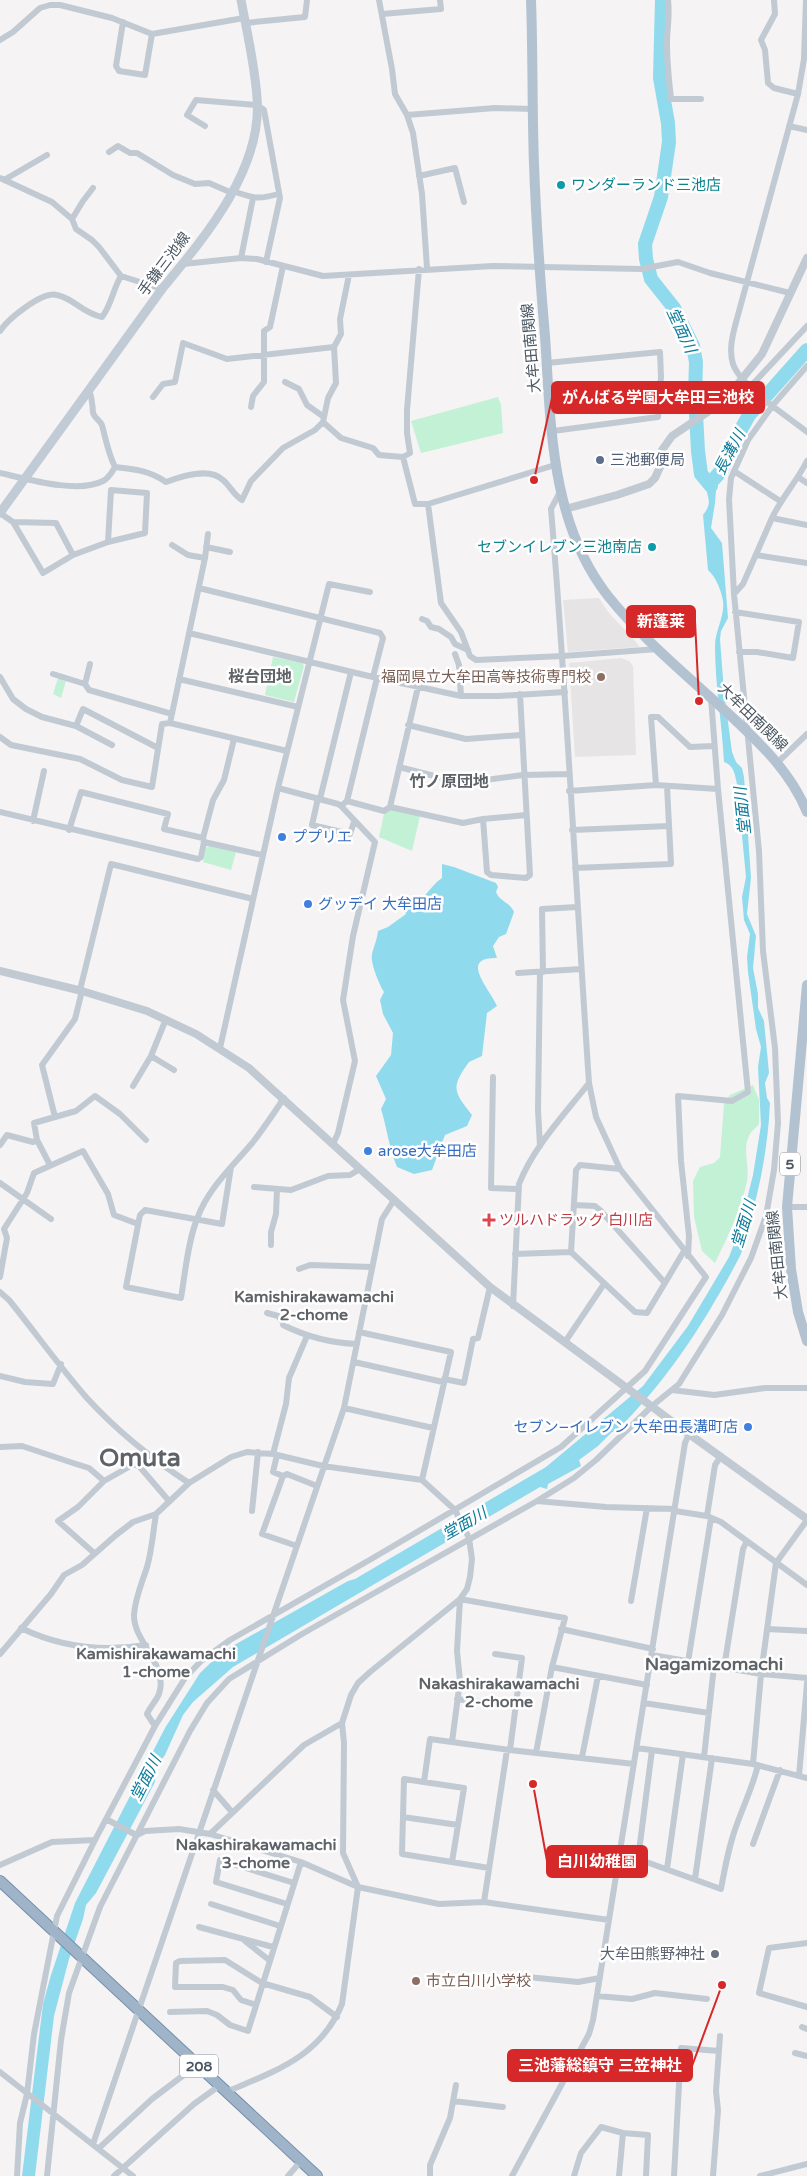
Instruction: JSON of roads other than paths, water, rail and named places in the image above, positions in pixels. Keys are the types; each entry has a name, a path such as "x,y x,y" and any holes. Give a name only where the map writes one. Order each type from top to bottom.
{"highway":[{"name":"208","path":"0,1881 82,1955 138,2010 317,2176"}],"main road":[{"name":"手鎌三池線","path":"0,513 162,289 183,264 233,192 252,150 257,105 241,0"},
{"name":"大牟田南関線","path":"531,0 539,266 555,465 571,529 586,560 608,595 645,637 778,762 801,798 807,812"},
{"name":"大牟田南関線","path":"807,985 803,1062 787,1207 790,1269 798,1312 807,1341"}],"street":[{"path":"0,40 13,32 40,8 50,5 60,5 123,22 152,34 245,20 306,17 307,0"},
{"path":"379,0 395,94 407,115 413,133 419,176 427,268"},
{"path":"382,14 441,9 440,0"},
{"path":"668,0 670,17 667,41 667,67 671,99 701,100"},
{"path":"774,0 774,14 761,40 765,50 768,83 774,88 798,94"},
{"path":"806,0 805,59 798,94 731,341 733,364 750,387 807,432"},
{"path":"123,22 116,66 119,71 145,75 152,34"},
{"path":"205,126 187,115 196,100 257,105 264,110 280,198 266,262"},
{"path":"407,115 495,108 533,109"},
{"path":"789,126 807,130"},
{"path":"109,152 118,146 130,153 138,153 173,175 195,184 209,183 253,198 264,198 278,194"},
{"path":"2,179 47,155"},
{"path":"419,176 455,168 464,202"},
{"path":"2,179 52,202 72,220 76,229 92,240 121,276 162,289"},
{"path":"72,220 93,188"},
{"path":"241,258 253,198"},
{"path":"183,264 241,258 266,262 322,276 427,268 539,266 643,268 678,262 710,273 790,293"},
{"path":"565,508 625,493 649,484 656,478 666,444 672,436 724,401 762,354 807,258"},
{"path":"251,406 253,396 264,382 264,331 270,327 283,266"},
{"path":"285,382 299,389 307,405 341,438 372,448 380,454 403,457 410,453 407,433 407,410 419,270"},
{"path":"115,467 154,474 166,482 182,476 212,474 222,478 242,500 251,481 283,448 315,430 324,420 328,398 336,383 334,347 341,334 340,319 349,275"},
{"path":"0,331 14,316 26,307 44,297 56,294 72,301 89,315 102,317 107,311 121,276"},
{"path":"750,387 807,326"},
{"path":"153,397 163,384 175,382 183,344 227,359 334,347"},
{"path":"547,363 660,352 658,418 552,431"},
{"path":"47,2176 52,2112 69,1993 100,1907 190,1731 207,1703 229,1679 257,1660 537,1501 574,1478 596,1460 652,1406 679,1384 722,1315 751,1258 766,1216 774,1170 778,1123 776,1048 764,951 760,851 739,652 729,499 734,471 748,440 773,405 807,366"},
{"path":"89,390 94,401 93,413 102,423 108,454 115,467"},
{"path":"551,409 660,398"},
{"path":"403,457 415,504 428,504 555,465"},
{"path":"734,594 743,584 780,501 807,461"},
{"path":"0,473 72,486 89,486 104,481 115,467"},
{"path":"734,471 780,501"},
{"path":"798,477 807,483"},
{"path":"0,513 13,522 43,573 73,555 108,542 144,533 147,493 111,490 108,542"},
{"path":"17,2176 20,2123 27,2094 34,2034 57,1916 155,1726 185,1678 201,1661 230,1640 272,1618 457,1511 561,1447 645,1370 706,1277 620,1169 596,1118 589,1083 569,791 563,656 551,509 561,490"},
{"path":"428,504 441,603 461,632 470,656 476,660 658,649"},
{"path":"772,518 807,525"},
{"path":"13,522 56,523 73,555"},
{"path":"170,722 199,588 208,534"},
{"path":"172,545 188,555 205,558"},
{"path":"206,547 230,552"},
{"path":"756,555 807,563"},
{"path":"220,1048 262,855 329,584 370,592"},
{"path":"199,588 380,633 383,638 375,678 347,801 341,806"},
{"path":"736,612 799,622 793,658 757,652 739,652"},
{"path":"422,619 427,621 431,627 439,629 451,637 455,644 468,650"},
{"path":"189,633 375,678 460,696 564,692"},
{"path":"455,654 460,665 460,696"},
{"path":"85,684 90,664"},
{"path":"351,672 312,825 350,834 354,822"},
{"path":"53,674 85,684 89,690 172,714"},
{"path":"0,677 14,699 26,708 42,717 76,726 112,745"},
{"path":"179,679 298,707"},
{"path":"347,801 384,811 390,807 418,687"},
{"path":"482,819 487,872 491,875 529,878 520,694"},
{"path":"515,1254 571,1252 635,1312 647,1312 686,1253 689,1236 681,1161 678,1096 732,1101 748,1092 718,789 711,697"},
{"path":"76,726 83,709 158,748"},
{"path":"656,785 651,717 658,717 690,747 714,746"},
{"path":"0,737 11,745 80,759 122,780 152,787 162,724 170,722 287,751"},
{"path":"408,725 466,739 521,735"},
{"path":"778,762 807,734"},
{"path":"0,812 69,830 198,859 213,800 224,780 234,739"},
{"path":"399,767 462,783 523,775 569,774"},
{"path":"33,820 44,771"},
{"path":"569,791 656,785 718,789"},
{"path":"575,868 671,864 667,786"},
{"path":"278,788 338,804 375,842 353,936 343,1000 355,1061 338,1133 332,1144"},
{"path":"69,830 81,792 168,814 164,829 262,855"},
{"path":"390,807 463,823 482,819 526,815"},
{"path":"572,830 669,826"},
{"path":"55,1117 42,1065 75,1019 111,864 253,898"},
{"path":"540,1146 538,1110 542,909 577,907"},
{"path":"518,973 581,969"},
{"path":"0,971 119,1001 166,1020 220,1048 250,1068 490,1287 807,1519 776,1563 761,1674 753,1785 736,1825 727,1854 720,1889 638,1859 652,1750"},
{"path":"133,1086 151,1056 166,1020"},
{"path":"151,1056 174,1070"},
{"path":"494,1077 491,1188 518,1189"},
{"path":"514,1306 518,1189 523,1172 540,1146 589,1083"},
{"path":"50,1165 37,1140 34,1123 76,1111 95,1096 120,1114 146,1140"},
{"path":"231,1167 222,1224 196,1220 144,1210 140,1215 126,1287 181,1298 196,1220 216,1185 231,1167 254,1140 284,1098"},
{"path":"0,1145 7,1135 32,1142 37,1140"},
{"path":"0,1277 6,1238 4,1229 23,1199 34,1173 82,1151 108,1194 114,1215 138,1224"},
{"path":"571,1252 576,1170 580,1165 620,1169"},
{"path":"254,1187 291,1190 328,1176 350,1175 360,1169"},
{"path":"0,1183 51,1219"},
{"path":"271,1245 271,1232 276,1214 277,1189"},
{"path":"96,2146 138,2010 344,1408 382,1219 394,1200"},
{"path":"574,1205 595,1206 600,1210 665,1283"},
{"path":"787,1207 807,1207"},
{"path":"0,1222 7,1224"},
{"path":"299,1269 310,1265 372,1268"},
{"path":"565,1342 604,1284"},
{"path":"354,1362 444,1381 464,1383 474,1339 478,1338 490,1287"},
{"path":"0,1292 10,1300 85,1395 106,1418 162,1465 189,1483"},
{"path":"267,1312 278,1316 283,1325 307,1336 357,1344"},
{"path":"359,1332 451,1352 422,1480"},
{"path":"307,1336 289,1378 273,1472 283,1476 287,1474 317,1486"},
{"path":"0,1376 25,1382 53,1384 60,1364"},
{"path":"672,1390 714,1395 765,1388 807,1388"},
{"path":"344,1408 433,1428"},
{"path":"512,2176 588,2034 597,1996 685,1443 689,1434"},
{"path":"0,1447 22,1446 89,1468 104,1481"},
{"path":"252,1511 258,1452"},
{"path":"0,1654 51,1594 64,1575 82,1565 133,1522 156,1514 189,1483 239,1454 258,1452 275,1454 323,1466 422,1480 457,1511 469,1538 472,1559 467,1589 460,1599 358,1683 351,1695 342,1723 344,1743 343,1853 358,1887 342,2004 337,2016 318,2043 302,2056 280,2069 223,2089 194,2104 114,2176"},
{"path":"688,1662 715,1465 721,1456"},
{"path":"94,1553 58,1521 78,1507 104,1481 134,1464 139,1466 169,1500"},
{"path":"283,1476 262,1534 296,1546"},
{"path":"537,1501 675,1510 709,1517 721,1522 807,1585"},
{"path":"631,1601 647,1508"},
{"path":"155,1726 147,1714 159,1694 160,1681 153,1657 135,1626 134,1617 139,1589 151,1546 156,1514"},
{"path":"724,1668 743,1549 747,1541"},
{"path":"460,1599 564,1618 552,1667 536,1753"},
{"path":"452,1742 460,1681 457,1651 460,1599"},
{"path":"21,1628 35,1634 86,1648 146,1645"},
{"path":"767,1629 807,1632"},
{"path":"562,1630 688,1662 761,1674 807,1678"},
{"path":"484,1902 516,1707 522,1658 495,1654"},
{"path":"704,1757 714,1666"},
{"path":"552,1667 647,1685"},
{"path":"582,1757 598,1676"},
{"path":"799,1776 807,1683"},
{"path":"457,1699 516,1707"},
{"path":"644,1703 709,1713"},
{"path":"210,1834 304,1745 342,1723"},
{"path":"424,1782 430,1739 634,1764"},
{"path":"637,1748 755,1764 807,1778"},
{"path":"667,1869 682,1754"},
{"path":"695,1879 712,1758"},
{"path":"753,1844 780,1770"},
{"path":"452,1862 464,1788 404,1779 402,1854 489,1868"},
{"path":"212,1790 232,1812"},
{"path":"403,1817 458,1825"},
{"path":"106,1819 136,1835"},
{"path":"136,1835 145,1831 179,1829 210,1834 301,1862 358,1887 439,1904 484,1902 609,1920"},
{"path":"0,1864 52,1842 95,1840"},
{"path":"287,1904 216,1882 220,1860 294,1883"},
{"path":"170,2012 207,2011 217,2015 230,2025 248,2031 301,1862"},
{"path":"211,1904 280,1926"},
{"path":"200,1927 274,1947"},
{"path":"242,1939 269,1960"},
{"path":"807,1943 768,1948 759,1993 807,2007"},
{"path":"256,2006 241,2000 233,1990 223,1987 175,1987 176,1963 180,1961 225,1960 262,1983 310,1997 337,2016"},
{"path":"528,1977 578,1982 600,1978"},
{"path":"597,1996 632,1999 655,1993 707,1999"},
{"path":"713,2176 720,2036"},
{"path":"674,2176 681,2048 719,2051"},
{"path":"795,2053 807,2056"},
{"path":"96,2146 152,2099 197,2065"},
{"path":"0,2072 133,2176"},
{"path":"430,2176 430,2166 450,2118 456,2085"},
{"path":"453,2101 502,2107"},
{"path":"574,2176 581,2153 601,2127 623,2133 648,2136 646,2176"},
{"path":"619,2176 623,2133"},
{"path":"288,2176 301,2161"},
{"path":"760,2176 807,2164"}],"water":[{"path":"722,464 729,467 724,476 717,478 711,528 722,543 728,618 721,631 720,639 724,692 732,752 736,762 742,768 744,777 751,878 747,914 756,936 753,968 758,994 758,1008 764,1021 769,1073 765,1083 767,1098 770,1103 763,1168 741,1253 700,1326 669,1371 634,1413 615,1432 612,1432 598,1446 579,1460 581,1466 548,1484 547,1489 540,1487 233,1667 193,1702 183,1715 165,1755 155,1768 155,1782 96,1893 86,1905 54,2016 35,2176 22,2176 43,2004 75,1903 165,1728 200,1673 222,1652 348,1581 355,1579 546,1467 643,1386 688,1326 729,1257 739,1231 753,1175 761,1125 758,1067 761,1047 756,1029 748,972 747,957 750,934 744,920 742,897 746,877 737,784 732,768 724,762 717,690 715,646 723,613 723,601 718,584 708,570 703,515 709,503 706,488 707,480"},
{"path":"442,864 496,883 498,887 496,892 514,912 506,934 499,937 493,946 497,958 486,959 480,963 478,968 497,1006 487,1013 482,1056 469,1062 457,1084 458,1095 472,1115 467,1126 445,1135 432,1170 414,1174 397,1167 381,1109 386,1099 376,1076 391,1055 393,1033 383,1014 380,1000 384,992 377,979 372,954 378,931 388,927 406,914 403,906 412,908 442,878"}],"waterway":[{"name":"堂面川","path":"662,0 660,78 668,123 669,142 661,197 645,244 646,259 651,279 674,308 693,346 696,362 695,395 698,451 701,474 711,486"},
{"name":"長溝川","path":"714,479 722,470 728,453 749,415 807,350"}],"place":[{"name":"ワンダーランド三池店","path":"561,185"},
{"name":"三池郵便局","path":"600,460"},
{"name":"がんばる学園大牟田三池校","path":"534,480"},
{"name":"セブンイレブン三池南店","path":"652,547"},
{"name":"福岡県立大牟田高等技術専門校","path":"601,677"},
{"name":"新蓬莱","path":"699,701"},
{"name":"ププリエ","path":"282,837"},
{"name":"グッデイ 大牟田店","path":"308,904"},
{"name":"arose大牟田店","path":"368,1151"},
{"name":"ツルハドラッグ 白川店","path":"489,1220"},
{"name":"セブン−イレブン 大牟田長溝町店","path":"748,1427"},
{"name":"白川幼稚園","path":"533,1784"},
{"name":"大牟田熊野神社","path":"715,1954"},
{"name":"市立白川小学校","path":"416,1981"},
{"name":"三池藩総鎮守 三笠神社","path":"722,1985"}],"district":[{"name":"桜台団地","path":"260,676"},
{"name":"竹ノ原団地","path":"449,781"},
{"name":"Kamishirakawamachi 2-chome","path":"314,1305"},
{"name":"Omuta","path":"140,1457"},
{"name":"Kamishirakawamachi 1-chome","path":"156,1662"},
{"name":"Nagamizomachi","path":"714,1664"},
{"name":"Nakashirakawamachi 2-chome","path":"499,1692"},
{"name":"Nakashirakawamachi 3-chome","path":"256,1853"}]}
